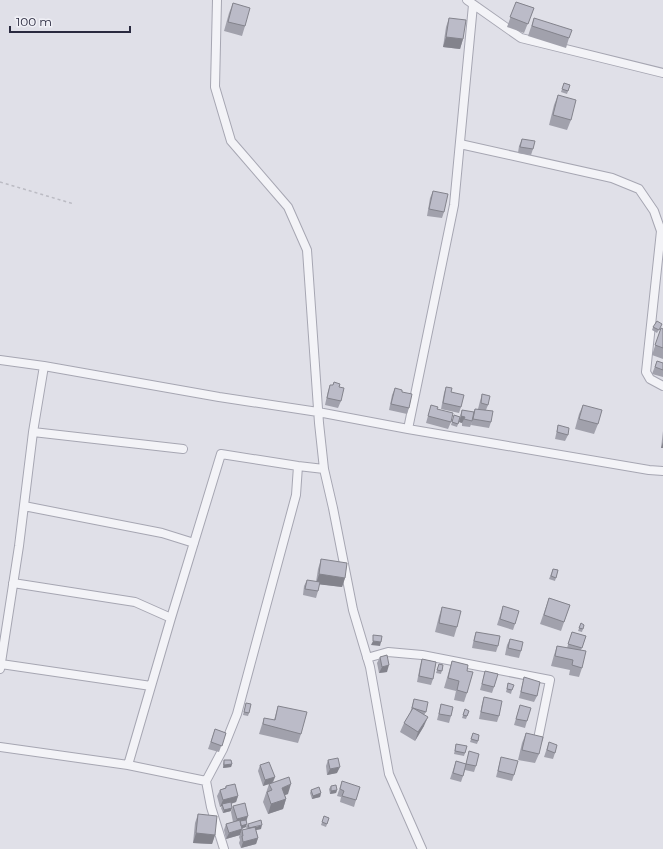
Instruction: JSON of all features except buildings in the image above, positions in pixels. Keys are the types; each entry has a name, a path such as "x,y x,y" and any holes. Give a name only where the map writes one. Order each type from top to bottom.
{"street":[{"path":"217,0 215,87 231,141 288,207 306,250 324,469 353,610 367,658 389,774 422,849"},
{"path":"408,429 454,205 470,2"},
{"path":"470,2 521,38 663,73"},
{"path":"460,144 612,178 639,190 654,211 661,231 646,372 650,379 663,386"},
{"path":"0,360 43,370 219,397 319,416 408,429 611,464 663,471"},
{"path":"43,370 0,667 151,686"},
{"path":"33,432 183,449"},
{"path":"128,765 170,618 221,454 324,469"},
{"path":"224,849 211,806 206,781 224,749 237,714 296,495 298,466"},
{"path":"24,506 162,533 194,543"},
{"path":"13,583 135,602 170,618"},
{"path":"367,658 388,652 422,655 550,680 538,740"},
{"path":"0,747 128,765 206,781"}],"path":[{"path":"0,182 74,204"}]}
